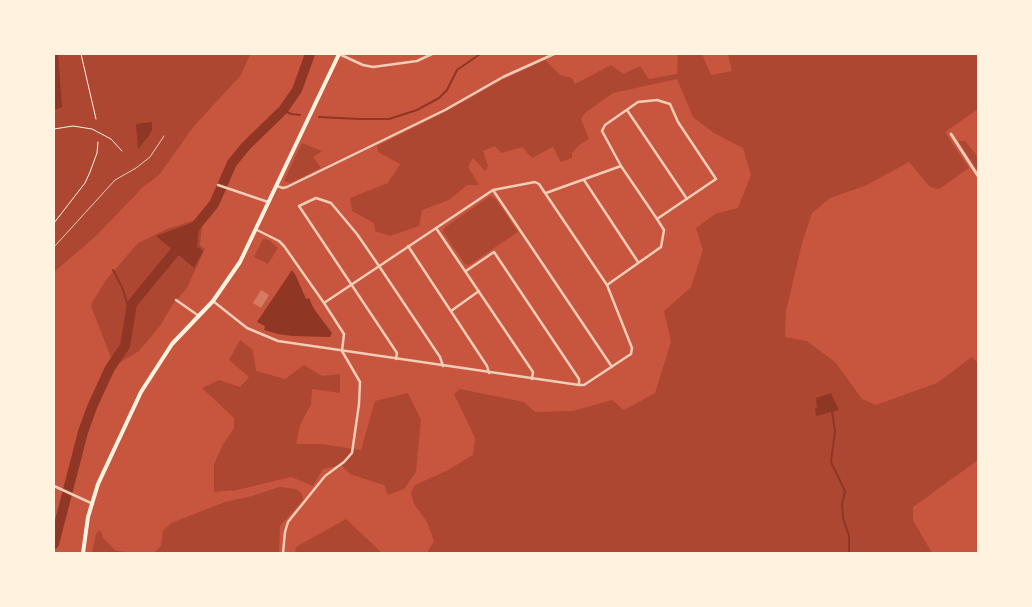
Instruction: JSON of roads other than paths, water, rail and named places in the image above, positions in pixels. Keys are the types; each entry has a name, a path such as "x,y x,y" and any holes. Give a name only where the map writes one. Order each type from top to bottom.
{"main road":[{"path":"83,553 92,503 105,468 142,392 172,344 213,301 240,262 257,230 339,54"}],"street":[{"path":"339,54 363,65 373,67 417,61 432,54"},
{"path":"277,186 287,187 445,110 503,77 554,54"},
{"path":"607,285 661,247 664,230 621,166 602,131 605,124 638,102 657,100 670,104 678,122 716,179 657,219"},
{"path":"627,110 687,200"},
{"path":"950,134 978,176"},
{"path":"546,193 621,166"},
{"path":"584,180 638,262"},
{"path":"213,301 236,321 256,333 278,340 488,373 580,385 584,385 631,354 632,348 607,285 546,193 535,182 493,190 324,303"},
{"path":"218,185 270,202"},
{"path":"493,190 612,367"},
{"path":"396,359 397,353 299,206 316,198 331,203 357,234 379,266 440,357 443,366"},
{"path":"436,228 533,372 532,379"},
{"path":"257,230 279,241 284,246 324,303 344,334 342,351 360,382 352,453 344,462 325,476 288,522 283,553"},
{"path":"408,246 488,366 488,373"},
{"path":"466,271 494,252 578,379 580,385"},
{"path":"451,310 479,291"},
{"path":"176,300 199,316"},
{"path":"55,487 92,503"}],"lane":[{"path":"54,247 115,180 136,168 150,156 164,136"}],"waterway":[{"path":"54,544 83,432 110,368 125,346 132,304 214,204 232,163 246,146 283,110 297,90 310,54"},
{"path":"319,117 389,119 417,110 439,98 447,90 457,70 480,54"},
{"path":"283,110 291,114 300,115"},
{"path":"113,270 122,287 131,315"},
{"path":"832,412 835,431 831,462 845,491 842,504 843,518 849,536 849,553"}]}
